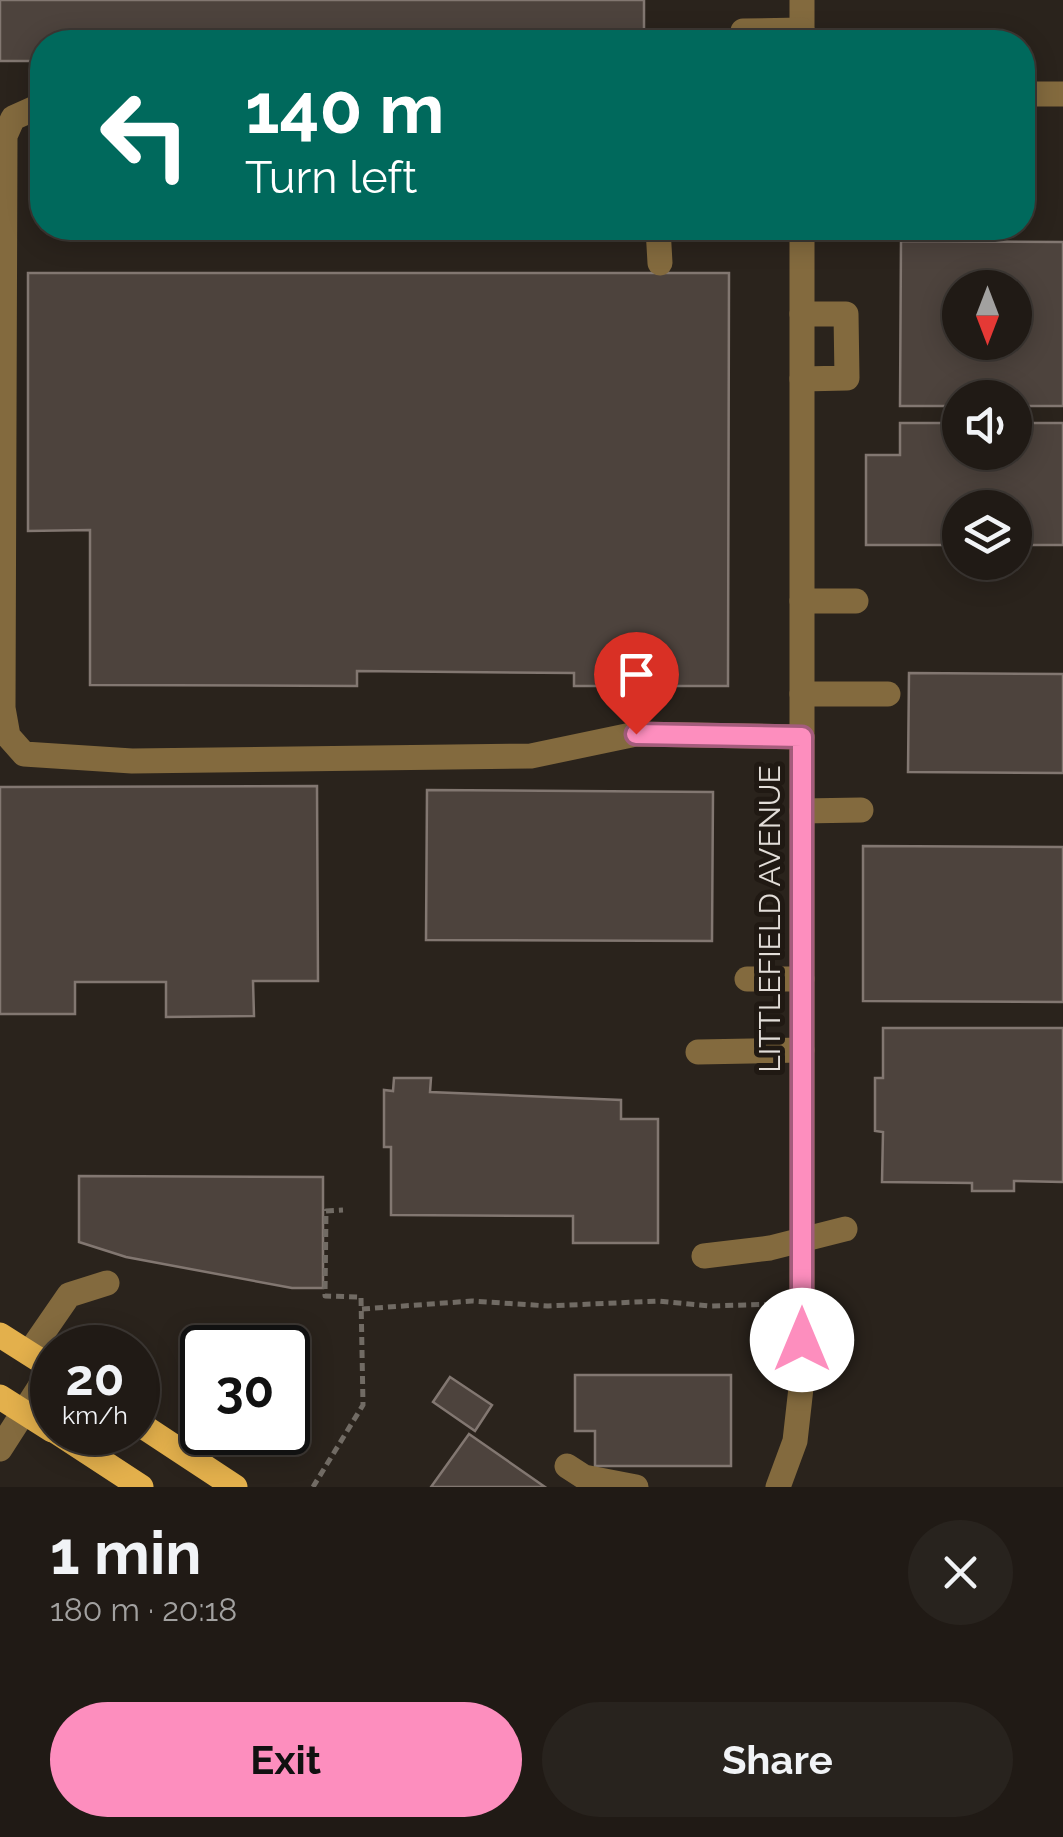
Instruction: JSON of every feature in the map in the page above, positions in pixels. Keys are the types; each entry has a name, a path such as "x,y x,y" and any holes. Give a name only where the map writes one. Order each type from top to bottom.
{"main road":[{"path":"0,1335 29,1353"},
{"path":"0,1397 30,1416"},
{"path":"160,1438 235,1487"},
{"path":"92,1455 141,1487"}],"street":[{"path":"802,0 802,30"},
{"path":"1035,94 1063,94"},
{"path":"30,110 13,118 5,136 2,708 8,736 24,754 132,761 531,756 636,734 802,737"},
{"path":"659,240 660,264"},
{"name":"LITTLEFIELD AVENUE","path":"778,1487 791,1456 800,1410 802,240"},
{"path":"802,314 846,314 847,378 802,380"},
{"path":"802,602 856,600"},
{"path":"802,694 888,694"},
{"path":"802,811 861,810"},
{"path":"747,979 802,979"},
{"path":"698,1052 802,1050"},
{"path":"704,1256 846,1229"},
{"path":"29,1353 69,1295 108,1283"},
{"path":"0,1450 30,1403"},
{"path":"567,1466 584,1476 636,1487"}],"path":[{"path":"313,1487 363,1405 361,1297 326,1296 326,1211 343,1210"},
{"path":"362,1310 472,1300 548,1306 659,1300 710,1306 802,1304"}],"building":[{"path":"0,0 644,0 644,30 30,30 30,61 0,61"},
{"path":"901,241 1063,242 1063,406 1032,406 1032,380 942,380 942,406 900,406"},
{"path":"28,273 729,273 728,686 574,686 574,673 357,671 357,686 90,685 90,530 28,531"},
{"path":"900,423 942,423 942,470 1032,470 1032,423 1063,423 1063,545 1032,545 1032,490 942,490 942,545 866,545 866,455 900,455"},
{"path":"909,673 1063,674 1063,773 908,772"},
{"path":"317,786 318,981 253,981 254,1016 166,1017 166,982 75,982 75,1014 0,1014 0,787"},
{"path":"427,790 713,792 712,941 426,940"},
{"path":"863,846 1063,847 1063,1002 863,1001"},
{"path":"883,1028 1063,1028 1063,1182 1014,1181 1014,1191 972,1191 972,1183 882,1182 883,1132 875,1131 875,1078 883,1078"},
{"path":"394,1078 431,1078 430,1092 621,1100 621,1119 658,1119 658,1243 573,1243 573,1216 391,1215 391,1147 384,1147 384,1090 393,1091"},
{"path":"79,1176 323,1177 323,1288 292,1288 126,1257 79,1242"},
{"path":"575,1375 731,1375 731,1466 595,1466 595,1431 575,1431"},
{"path":"450,1377 492,1405 475,1431 433,1402"},
{"path":"469,1434 545,1487 431,1487"}],"route":[{"path":"636,734 802,737 802,1340"}]}
